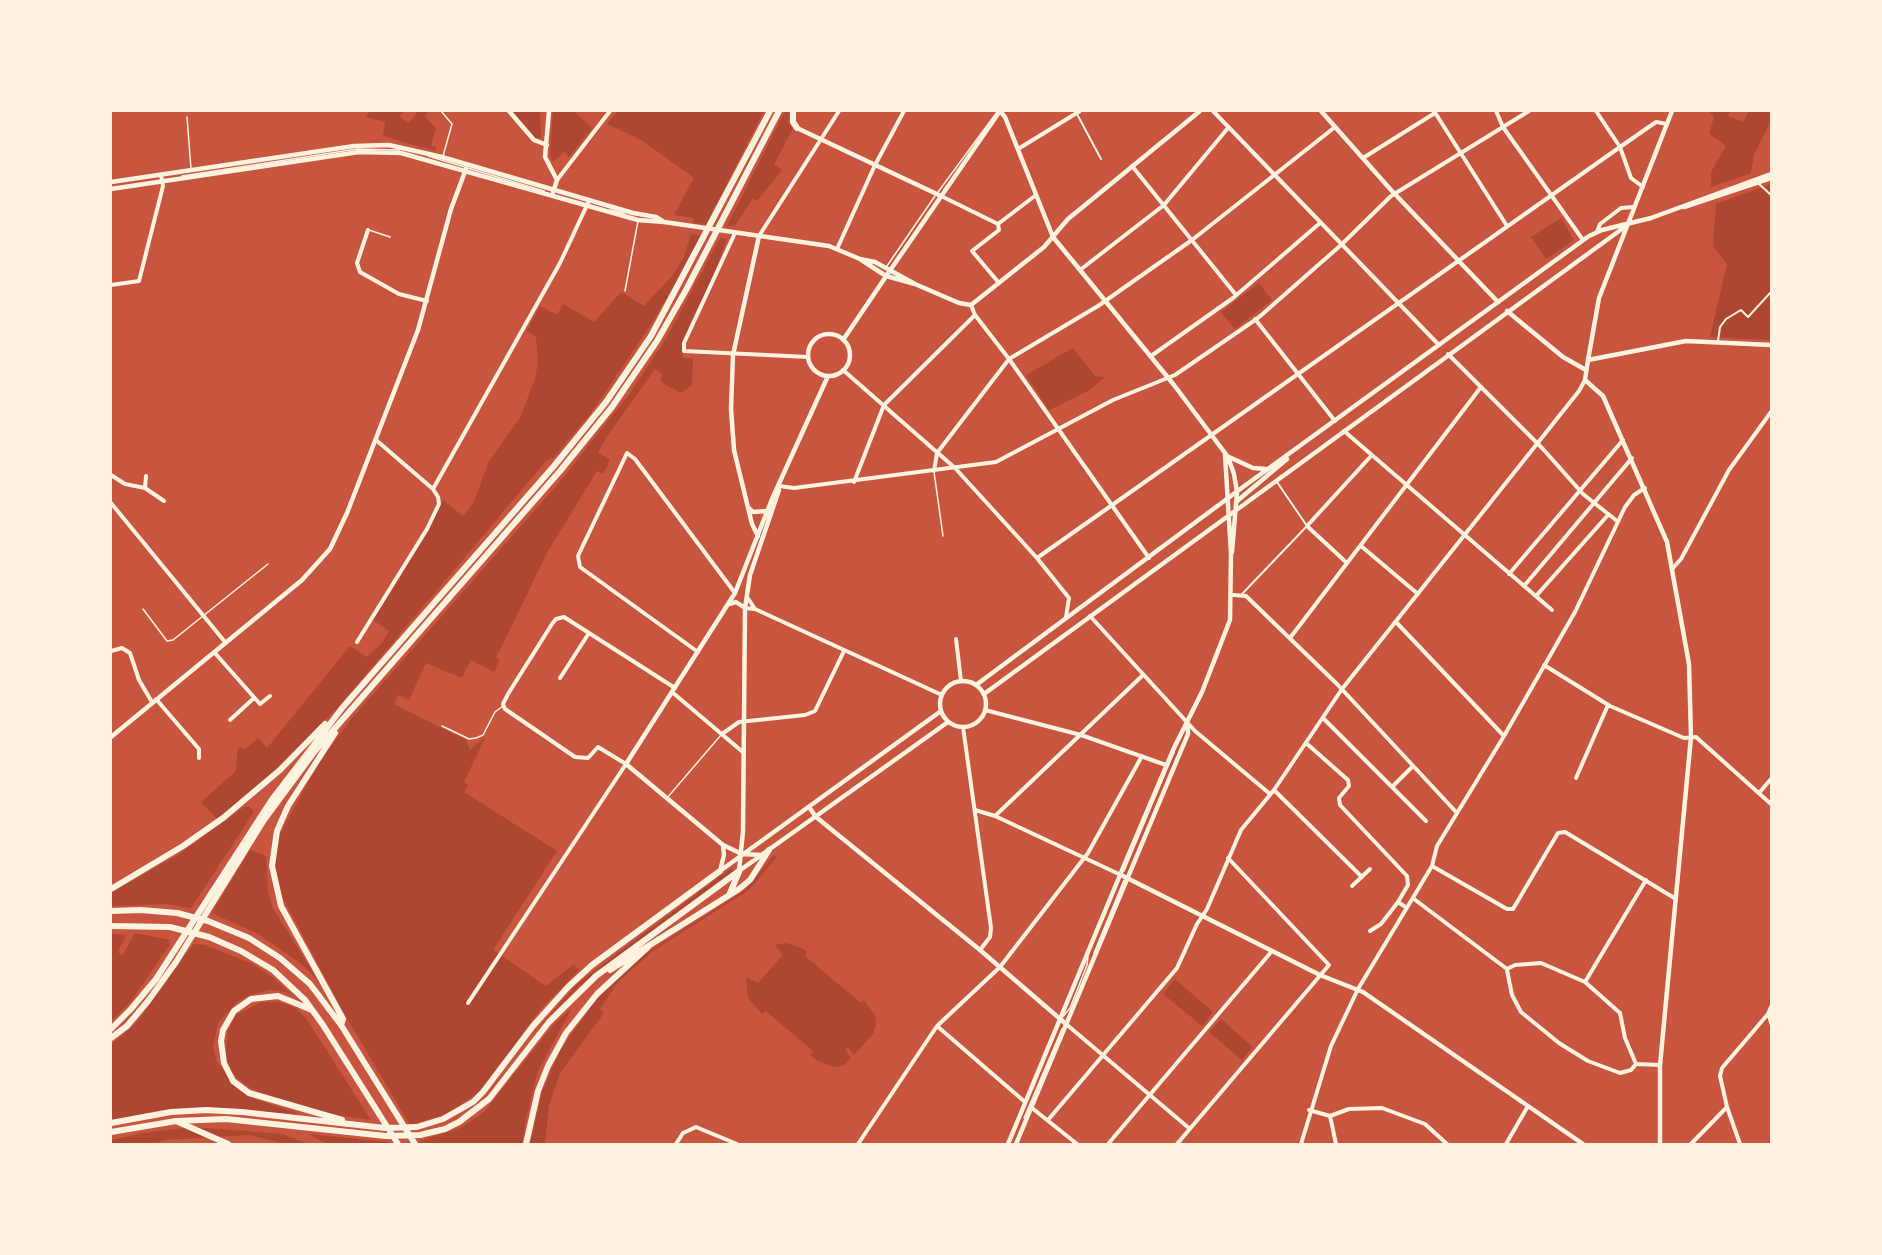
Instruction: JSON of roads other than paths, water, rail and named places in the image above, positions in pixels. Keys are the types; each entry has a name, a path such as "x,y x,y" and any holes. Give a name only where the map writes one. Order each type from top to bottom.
{"highway":[{"path":"111,1029 156,979 273,798 343,707 547,474 606,402 651,336 770,111"},
{"path":"111,1038 138,1013 176,962 264,820 315,751 560,471 612,407 657,341 686,290 779,111"},
{"path":"793,111 793,122 797,128"},
{"path":"341,1025 343,1019 276,892 272,866 274,844 283,817 297,789 363,696"},
{"path":"111,889 183,846 223,818 280,770 343,707"},
{"path":"596,976 648,947 726,898 750,880 769,850"},
{"path":"111,1123 171,1112 206,1110 399,1129 429,1124 456,1113 473,1102 494,1081 533,1026 568,987 592,965 720,871"},
{"path":"726,898 739,871"},
{"path":"111,1132 176,1121 226,1119 394,1136 420,1135 445,1129 469,1116 489,1100 549,1022 596,976 739,871"},
{"path":"111,911 141,910 177,913 218,925 267,949 310,984 341,1025 415,1144"},
{"path":"111,926 170,927 210,937 253,957 281,977 312,1010 398,1144"},
{"path":"526,1144 538,1091 548,1066 566,1033 597,994 648,947"},
{"path":"312,1010 287,999 270,995 260,996 243,1004 228,1019 223,1030 221,1053 227,1072 241,1087 260,1098 369,1126"},
{"path":"176,1121 228,1144"}],"main road":[{"path":"509,111 534,140 547,145"},
{"path":"549,111 546,160 557,180 552,197"},
{"path":"843,340 886,276 888,268 999,111 1005,117 1053,237 1151,356 1226,455 1234,474 1237,492 1232,554"},
{"path":"111,182 354,146 400,146 442,157 466,168 552,197 638,220 837,249 888,268 915,284 953,301 971,305 1053,237 1067,220 1200,111"},
{"path":"1321,111 1363,159 1498,302"},
{"path":"1660,1144 1660,1065 1691,737 1689,664 1667,542 1603,396 1585,380 1599,298 1672,111"},
{"path":"797,128 939,195"},
{"path":"111,189 359,152 402,153 554,189 656,217 664,222"},
{"path":"111,737 302,580 324,557 343,521 376,440 428,301 451,209 466,168"},
{"path":"1681,207 1690,207 1758,183 1771,176"},
{"path":"976,685 1228,498 1583,240 1597,232 1681,207 1771,176"},
{"path":"984,694 1628,224"},
{"path":"758,536 749,508 731,430 733,355 759,236"},
{"path":"860,259 886,276 915,284"},
{"path":"1506,311 1563,357 1586,370"},
{"path":"1470,323 1477,333"},
{"path":"762,855 742,855 723,845 626,764 729,604 828,376 843,370 850,355 843,340 830,334 817,338 812,343 808,357 814,370 828,376"},
{"path":"1588,360 1686,341 1771,345"},
{"path":"1320,432 1327,442"},
{"path":"1228,514 1237,501 1291,453"},
{"path":"1226,455 1252,468 1268,469"},
{"path":"1016,1144 1065,1032 1066,1024 1094,957 1166,765 1188,724 1230,620 1233,594 1226,455"},
{"path":"739,871 742,855 746,597 748,583 774,508 779,486"},
{"path":"749,508 753,512 767,512 774,508"},
{"path":"747,567 757,554"},
{"path":"735,593 745,608"},
{"path":"729,604 736,602 745,608"},
{"path":"961,681 976,685 984,694 985,710 979,720 963,727 948,722 941,711 942,695 950,685 961,681"},
{"path":"720,871 941,711"},
{"path":"739,871 948,722"},
{"path":"1010,1142 1088,950 1188,734 1188,724"},
{"path":"809,807 816,817 980,950 1066,1024"},
{"path":"720,871 724,855 723,845"},
{"path":"1124,876 1320,975 1358,990 1583,1144"}],"street":[{"path":"557,180 610,111"},
{"path":"759,236 840,111"},
{"path":"837,249 875,165 904,111"},
{"path":"1213,111 1439,345"},
{"path":"1496,111 1503,127 1583,240"},
{"path":"779,486 794,488 854,482 996,462 1113,400 1168,378 1256,319 1396,194 1529,111"},
{"path":"1596,111 1620,147 1630,178 1642,187"},
{"path":"1018,149 1078,112 1101,159"},
{"path":"1363,159 1435,112 1507,226"},
{"path":"1037,558 1620,147 1656,123 1667,124"},
{"path":"934,471 937,453 1009,359 1105,301 1192,240 1335,127"},
{"path":"1080,270 1164,205 1228,128"},
{"path":"1132,166 1236,295"},
{"path":"111,285 139,281 163,182 161,175"},
{"path":"1758,183 1771,195"},
{"path":"939,195 998,224"},
{"path":"998,224 1036,195"},
{"path":"433,489 540,299 590,200"},
{"path":"1597,232 1598,226 1621,208 1634,207"},
{"path":"1151,356 1236,295 1320,223"},
{"path":"998,224 999,230 972,251 999,283"},
{"path":"368,230 357,263 360,272 399,294 428,301"},
{"path":"732,232 684,343 684,351 808,357"},
{"path":"1718,341 1720,327 1726,319 1741,310 1748,317 1771,292"},
{"path":"971,305 975,315 1009,359 1149,558"},
{"path":"854,482 884,405 975,315"},
{"path":"1256,319 1335,421"},
{"path":"1448,354 1537,443 1580,490 1617,521"},
{"path":"843,370 955,468 1037,558 1069,598 1067,615 1063,621"},
{"path":"1048,1120 1177,968 1241,830 1274,790 1342,689 1580,391 1585,380"},
{"path":"1290,638 1481,387"},
{"path":"1673,568 1682,559 1729,470 1771,412"},
{"path":"1343,430 1552,610"},
{"path":"357,642 432,520 439,504 438,496 433,489 376,440"},
{"path":"1509,574 1623,440"},
{"path":"698,652 580,567 578,556 627,453 635,459 735,593"},
{"path":"1242,594 1371,456"},
{"path":"1524,586 1632,458"},
{"path":"111,475 125,484 145,488 164,501"},
{"path":"145,488 146,476"},
{"path":"1275,480 1307,526 1347,563"},
{"path":"1301,1144 1309,1110 1331,1046 1358,990 1432,866 1437,846 1504,736 1575,612 1617,521 1634,495 1645,488"},
{"path":"111,503 225,642"},
{"path":"1536,597 1608,515"},
{"path":"1361,546 1418,594"},
{"path":"1233,594 1242,594 1290,638 1342,689 1457,813"},
{"path":"746,597 755,609"},
{"path":"745,608 755,609 942,695"},
{"path":"1090,616 1188,724 1270,794"},
{"path":"468,1003 626,764 598,747 588,758 581,760 508,713 503,706 556,619 564,617 673,690 744,753"},
{"path":"1396,622 1504,736"},
{"path":"560,678 589,633"},
{"path":"956,639 961,681"},
{"path":"111,651 122,648 130,653 139,680 154,700 199,749 200,758"},
{"path":"722,734 726,729 745,721 805,715 815,711 844,651"},
{"path":"214,652 260,705 270,696"},
{"path":"1544,665 1608,705 1684,738 1696,737 1771,804"},
{"path":"995,816 1143,675"},
{"path":"230,720 254,698"},
{"path":"1575,778 1608,705"},
{"path":"985,710 1081,735 1166,765"},
{"path":"1323,718 1426,821"},
{"path":"963,727 991,932 980,950"},
{"path":"1306,743 1326,758 1349,783 1339,798 1340,806 1407,876 1408,885 1398,902 1381,924 1370,931"},
{"path":"858,1144 936,1026 1000,967 1085,856 1142,756"},
{"path":"1392,787 1413,766"},
{"path":"1759,793 1771,779"},
{"path":"1274,790 1362,877"},
{"path":"975,810 995,816 1124,876"},
{"path":"1432,866 1507,909 1513,909 1558,833 1565,832 1676,899"},
{"path":"1177,1144 1328,963 1228,858"},
{"path":"1352,886 1370,869"},
{"path":"1585,982 1646,880"},
{"path":"1413,899 1507,969 1509,986 1517,1005 1544,1032 1573,1053 1620,1073 1631,1070 1636,1064"},
{"path":"1398,902 1407,908"},
{"path":"1108,1144 1272,951"},
{"path":"1507,969 1515,965 1541,963 1585,982 1620,1013 1627,1045 1636,1064"},
{"path":"1740,1144 1727,1107 1720,1076 1722,1068 1768,1014 1771,1007"},
{"path":"1768,1014 1771,1023"},
{"path":"1066,1024 1190,1129"},
{"path":"936,1026 1026,1102"},
{"path":"1636,1064 1660,1065"},
{"path":"1506,1144 1528,1106"},
{"path":"1691,1144 1727,1107"},
{"path":"1032,1108 1077,1144"},
{"path":"1309,1110 1330,1116 1349,1109 1382,1108 1425,1124 1447,1144"},
{"path":"1330,1116 1336,1144"},
{"path":"676,1144 683,1133 696,1127 737,1144"}],"lane":[{"path":"441,111 452,124 442,157"},
{"path":"187,117 191,170"},
{"path":"176,180 196,173 371,148 404,150 466,168"},
{"path":"625,291 638,220"},
{"path":"368,230 390,237"},
{"path":"934,471 943,536"},
{"path":"143,609 167,640 173,640 268,564"},
{"path":"442,726 469,739 476,738 483,735 495,712 503,706"},
{"path":"667,798 722,734"},
{"path":"1124,876 1175,754 1174,748"},
{"path":"836,788 844,798"},
{"path":"1024,1125 1026,1113 1061,1030 1066,1024"}]}
